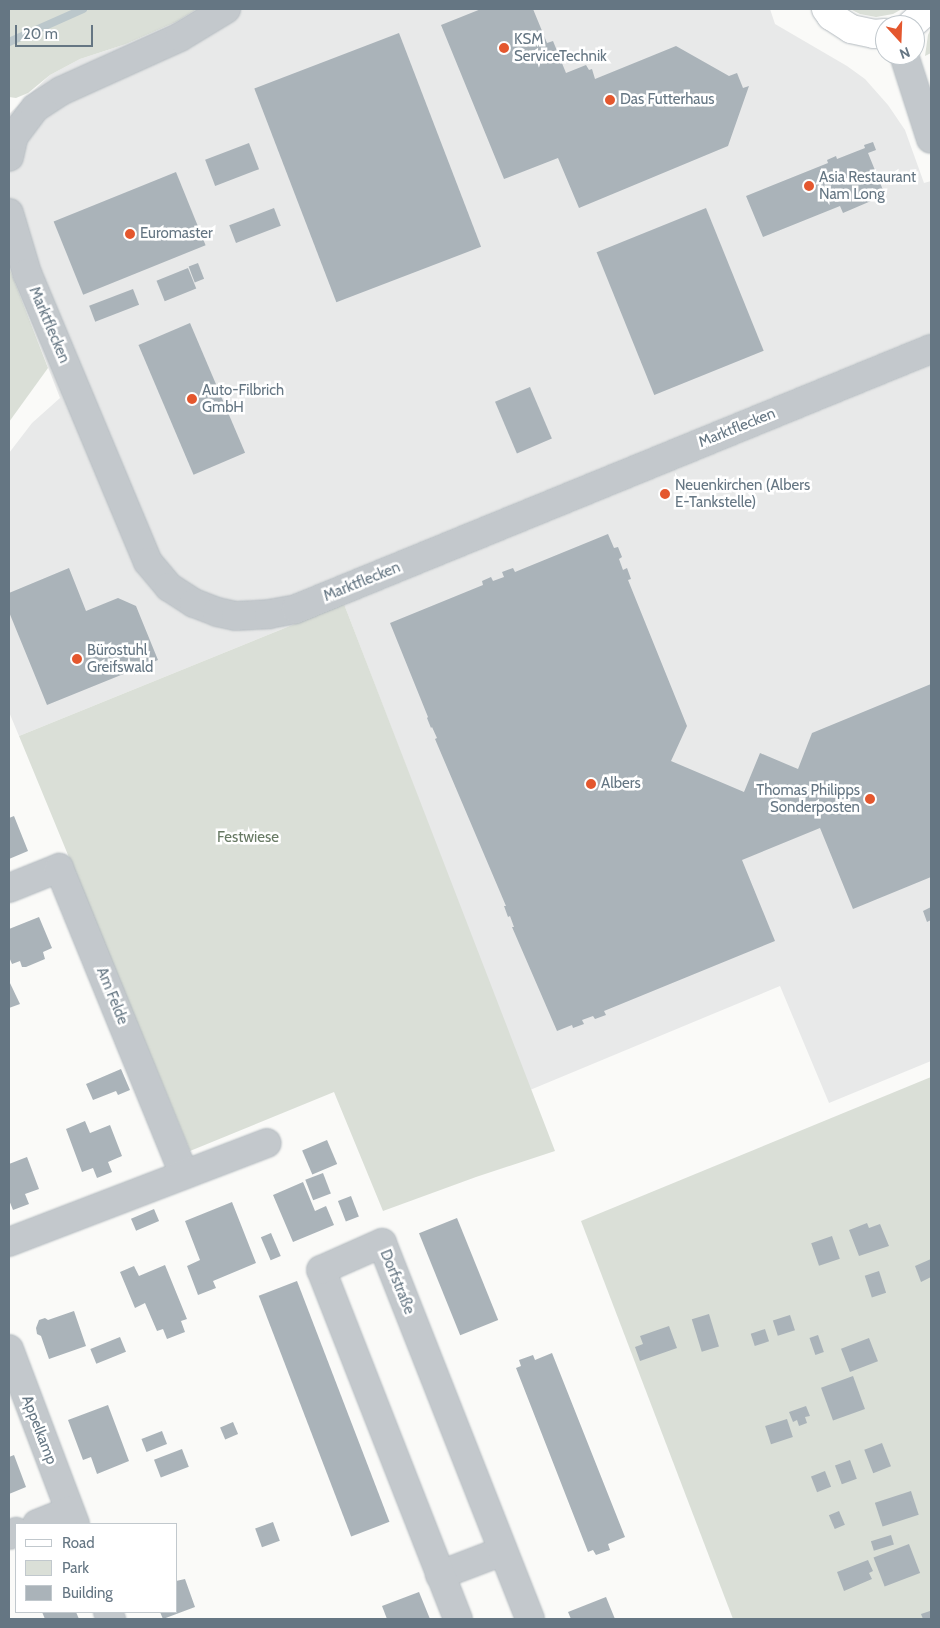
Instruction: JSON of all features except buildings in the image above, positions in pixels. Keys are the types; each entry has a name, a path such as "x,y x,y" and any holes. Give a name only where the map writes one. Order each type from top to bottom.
{"main road":[{"path":"826,9 831,16 851,29 875,34"}],"street":[{"path":"10,141 35,108 61,91 180,37 226,9"},
{"path":"907,65 931,139"},
{"name":"Marktflecken","path":"9,212 27,273 148,562 169,587 194,603 217,612 236,616 268,614 296,609 931,349"},
{"name":"Am Felde","path":"9,888 59,868 184,1175"},
{"path":"9,1242 266,1142"},
{"name":"Dorfstraße","path":"458,1619 321,1270 382,1243 530,1619"},
{"name":"Appelkamp","path":"9,1349 72,1518 43,1523"},
{"path":"440,1575 503,1551"}],"shaded area":[{"path":"197,9 770,9 775,24 847,66 865,79 888,105 905,130 924,183 931,181 931,1061 829,1103 780,986 530,1090 344,604 19,736 9,712 9,453 32,423 60,398 9,267 9,114 50,75 80,59 126,44 176,22"}],"green space":[{"path":"9,9 197,9 176,22 126,44 80,59 50,75 28,93 16,98 9,97"},
{"path":"850,9 902,9 893,14 875,15 875,17 860,14"},
{"path":"931,28 931,53 925,56"},
{"path":"9,267 48,368 9,422"},
{"name":"Festwiese","path":"344,604 555,1151 383,1211 334,1092 190,1151 19,736"},
{"path":"931,1077 931,1619 733,1619 581,1221"}],"waterway":[{"path":"9,42 83,9"}],"place":[{"name":"KSM ServiceTechnik","path":"504,48"},
{"name":"Das Futterhaus","path":"610,100"},
{"name":"Asia Restaurant Nam Long","path":"809,186"},
{"name":"Euromaster","path":"130,234"},
{"name":"Auto-Filbrich GmbH","path":"192,399"},
{"name":"Neuenkirchen (Albers E-Tankstelle)","path":"665,494"},
{"name":"Bürostuhl Greifswald","path":"77,659"},
{"name":"Albers","path":"591,784"},
{"name":"Thomas Philipps Sonderposten","path":"870,799"}]}
